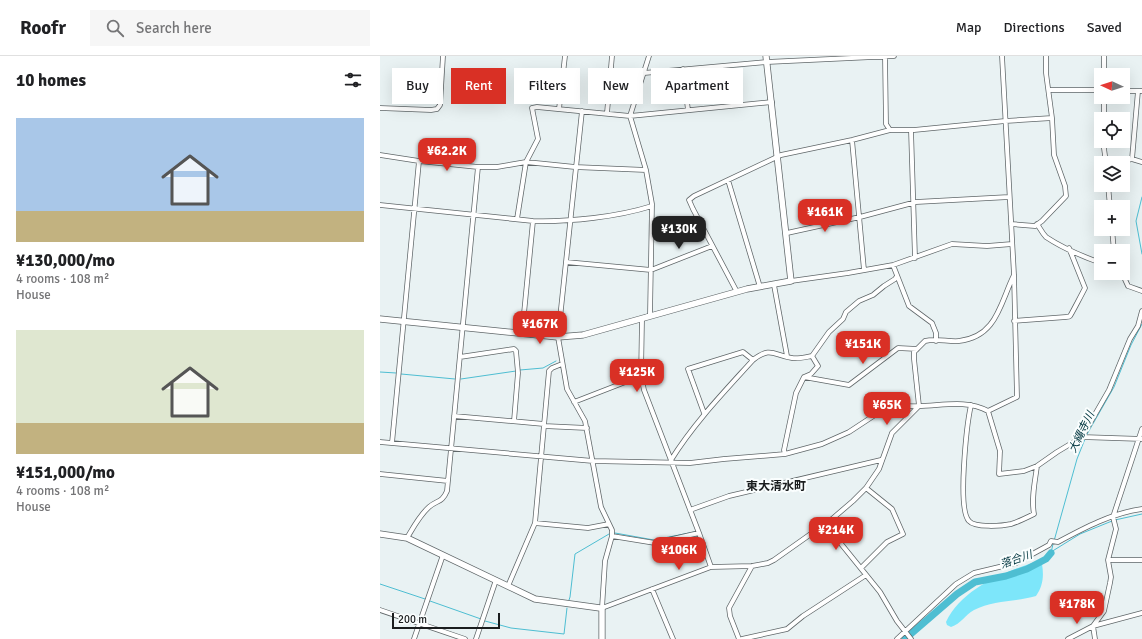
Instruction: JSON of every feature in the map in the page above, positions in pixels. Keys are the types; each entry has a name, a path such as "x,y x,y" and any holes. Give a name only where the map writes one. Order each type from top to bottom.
{"street":[{"path":"380,108 437,109 440,105 443,56"},
{"path":"559,109 564,56"},
{"path":"607,113 612,56"},
{"path":"642,320 650,314 652,206 646,170 630,116 649,56"},
{"path":"884,56 886,124 890,130"},
{"path":"691,68 767,59 894,56"},
{"path":"988,411 1017,397 1014,275 1002,56"},
{"path":"1011,224 1035,226 1066,196 1065,186 1054,155 1052,118 1046,73 1046,56"},
{"path":"1104,56 1104,68"},
{"path":"767,59 791,281"},
{"path":"644,73 651,72"},
{"path":"1049,90 1094,90"},
{"path":"1140,91 1132,159 1142,162"},
{"path":"517,219 526,162 538,139 532,108 537,107 630,116 772,102"},
{"path":"687,104 688,110"},
{"path":"582,111 558,337 567,389 585,421 601,507 612,530 612,536 605,561 602,639"},
{"path":"737,292 689,200 694,196 778,157 890,130 911,130 1052,118"},
{"path":"911,130 915,258"},
{"path":"852,140 864,270"},
{"path":"380,155 419,161 478,167 526,162 575,167 646,170"},
{"path":"392,443 419,161"},
{"path":"407,538 418,519 430,506 444,499 447,491 478,167"},
{"path":"728,180 760,287"},
{"path":"787,233 860,217 913,203 1009,197"},
{"path":"380,205 534,221 598,217 652,206"},
{"path":"522,334 534,221"},
{"path":"1037,224 1041,232 1046,236 1083,257 1094,261"},
{"path":"380,319 558,337 583,335 642,320 737,292 791,281 893,265 952,244 987,246 1012,244"},
{"path":"566,262 651,270 712,246"},
{"path":"1014,321 1066,317 1071,314 1085,288 1068,248"},
{"path":"893,265 909,306 932,323 936,333 936,341"},
{"path":"919,406 914,352 925,341 965,340 981,335 992,324 1014,275"},
{"path":"672,462 683,441 704,413 753,360 761,354 767,352 792,358 812,356 829,332 843,319 846,312 859,301 873,295 897,276"},
{"path":"1125,280 1128,286 1142,291"},
{"path":"774,285 787,356"},
{"path":"1085,437 1109,390 1130,339 1138,326 1142,311"},
{"path":"642,320 641,376 644,390 711,567"},
{"path":"804,377 849,385 898,348 917,349"},
{"path":"460,357 514,349 516,351 518,373 514,421"},
{"path":"704,413 688,369 743,352 753,360"},
{"path":"785,454 784,450 796,393 804,377 811,374 818,366 812,356"},
{"path":"508,586 535,523 549,371 552,368 562,364"},
{"path":"574,402 641,376"},
{"path":"380,442 593,461 672,462 785,454 834,439 849,432 884,408 896,405 919,406 944,404 979,406 988,411 1000,451 999,474 1024,470 1037,466 1056,452 1085,437 1141,439"},
{"path":"971,405 966,434 964,510 968,520 972,524 996,526 1011,524 1034,514 1032,505 1037,466"},
{"path":"380,534 407,538 540,600 602,608 711,567 752,566 768,563 774,560 825,524 866,488 879,469 893,431 919,406"},
{"path":"454,416 587,428"},
{"path":"1095,639 1093,626 1104,611 1111,577 1108,560 1116,529 1113,517 1141,439 1142,429"},
{"path":"690,510 729,496 882,460"},
{"path":"380,474 448,481"},
{"path":"860,568 887,542 903,534 892,509 866,488"},
{"path":"897,639 956,584 974,573 1016,563 1049,545 1051,541 1054,542 1113,517 1142,509"},
{"path":"535,523 588,528 609,524"},
{"path":"825,524 880,592 897,622 911,639"},
{"path":"612,536 655,542 699,533"},
{"path":"414,639 443,555"},
{"path":"1108,560 1142,560"},
{"path":"752,566 729,608 730,616 740,639 787,629 803,616 866,575"},
{"path":"476,639 496,580"},
{"path":"652,589 673,639"},
{"path":"380,610 465,639"},
{"path":"1068,639 1093,626 1142,613"}],"shaded area":[{"path":"1032,563 1042,564 1043,568 1042,585 1036,596 989,604 974,610 954,626 951,627 947,625 946,622 953,611 971,592 1007,572"}],"waterway":[{"name":"大縄寺川","path":"1142,197 1136,221 1142,254"},
{"name":"大縄寺川","path":"1086,436 1114,387 1131,345 1142,324"},
{"path":"520,370 543,368 556,361"},
{"path":"461,379 516,371"},
{"path":"380,372 396,373"},
{"path":"401,374 455,379"},
{"name":"大縄寺川","path":"1054,541 1077,459 1085,439"},
{"name":"落合川","path":"1115,520 1142,514"},
{"name":"落合川","path":"1051,552 1080,534 1112,521"},
{"path":"615,533 654,540 694,532"},
{"path":"569,600 575,554 609,534"},
{"name":"落合川","path":"1051,553 1053,544"},
{"name":"落合川","path":"905,639 957,594 975,582 1006,576 1027,569 1046,559 1051,553"},
{"path":"380,584 425,599"},
{"path":"430,601 481,619"},
{"path":"485,621 511,628 564,634 567,608"}],"district":[{"name":"東大清水町","path":"776,486"}]}
